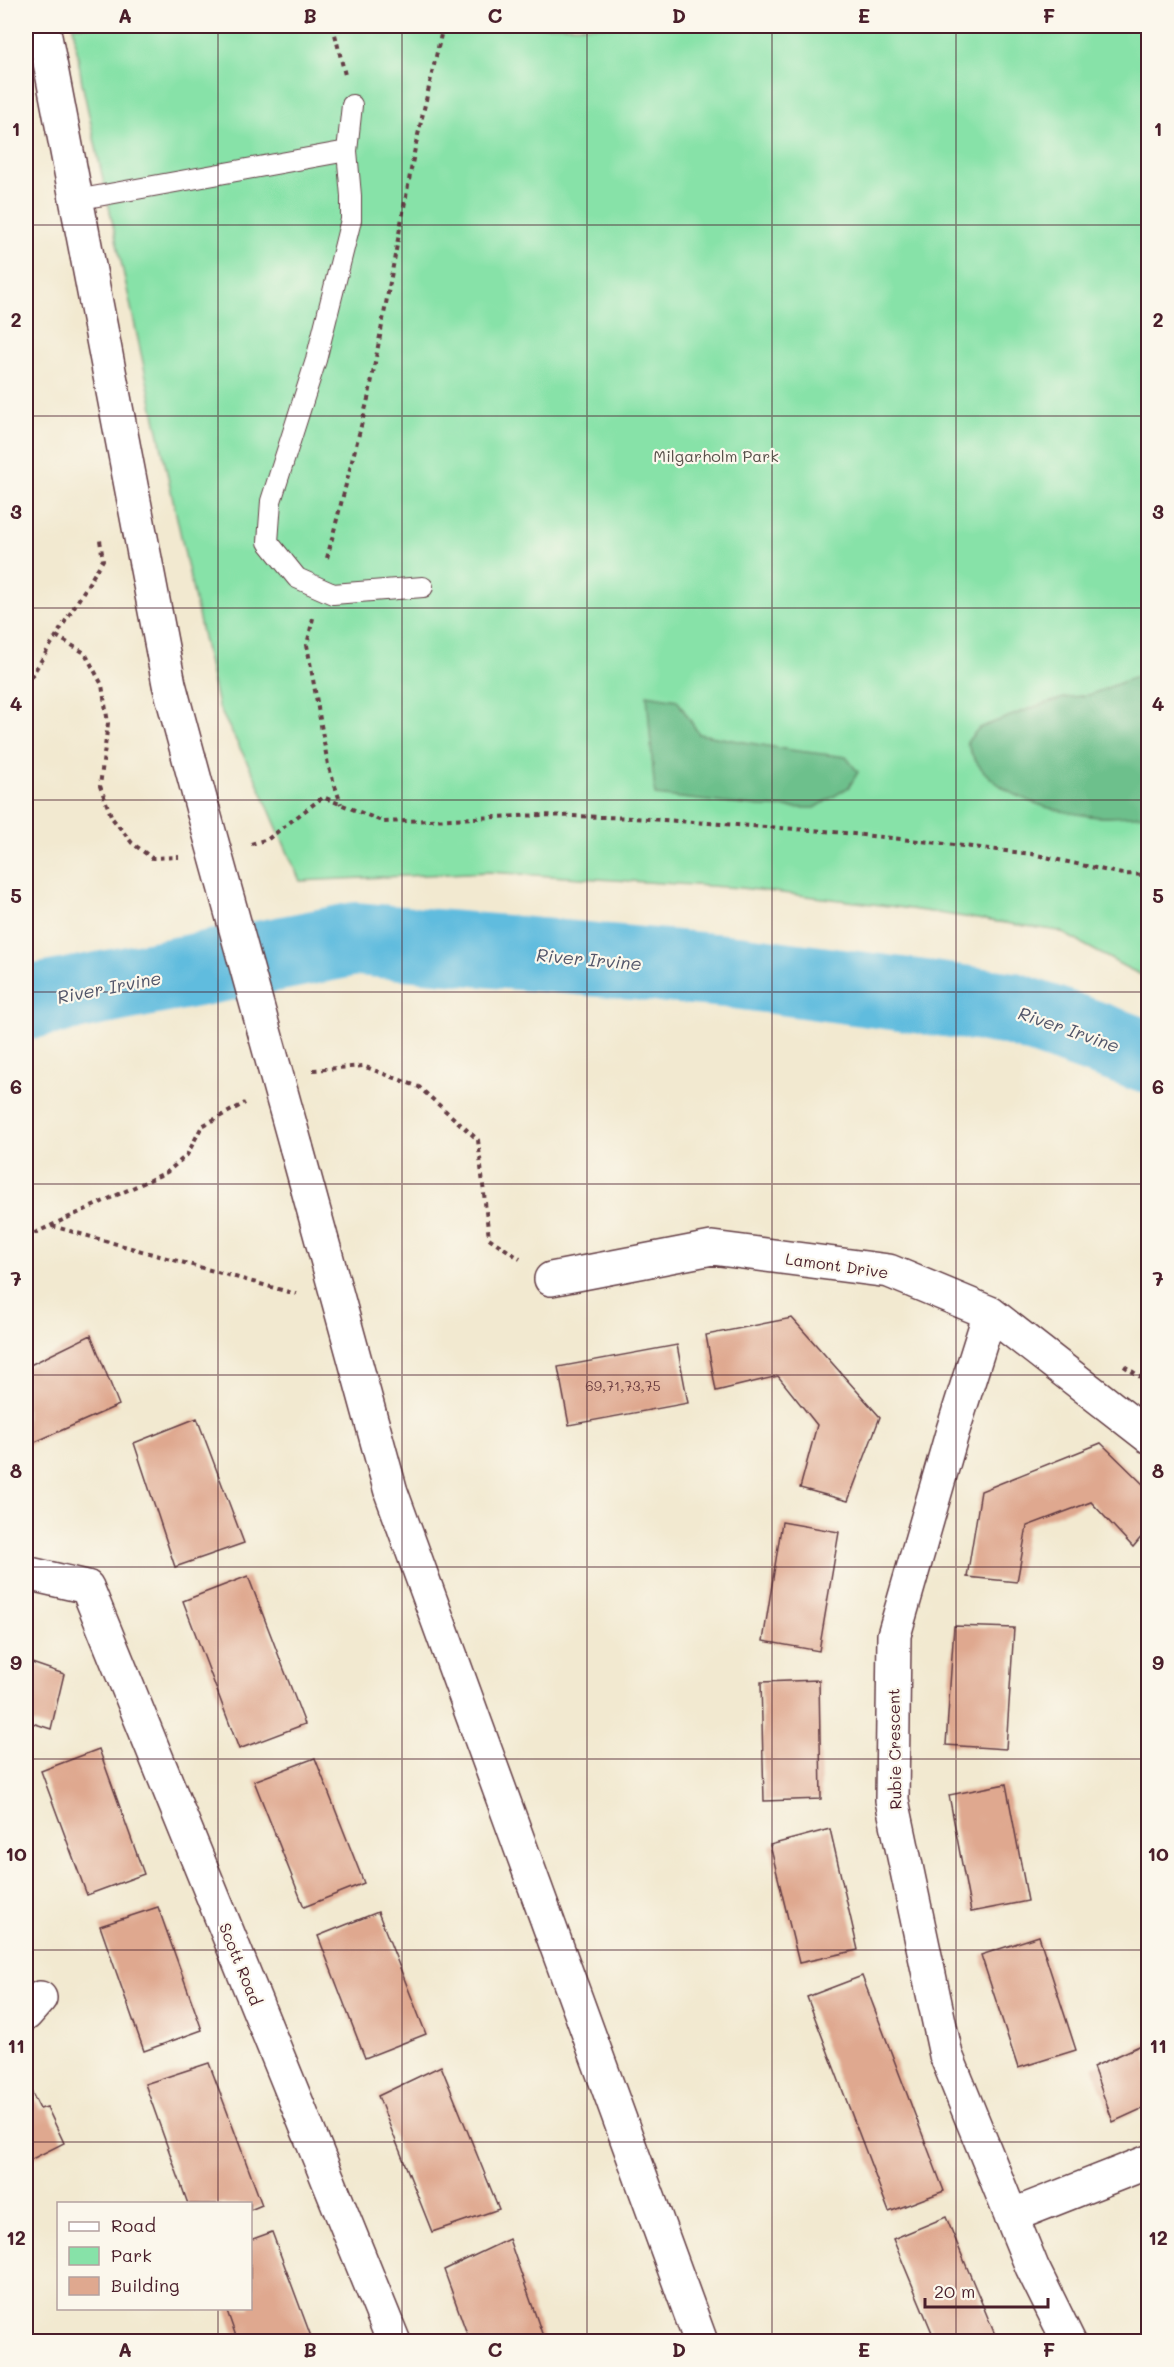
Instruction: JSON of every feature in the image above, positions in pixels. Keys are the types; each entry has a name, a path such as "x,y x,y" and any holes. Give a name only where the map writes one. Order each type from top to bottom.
{"street":[{"path":"43,26 169,684 391,1492 701,2342"},
{"name":"Lamont Drive","path":"551,1279 712,1248 890,1271 990,1313 1149,1436"},
{"name":"Rubie Crescent","path":"990,1313 953,1430 894,1635 892,1800 946,2055 1032,2267 1069,2342"},
{"name":"Scott Road","path":"26,1573 87,1587 394,2342"},
{"path":"1011,2216 1149,2162"}],"lane":[{"path":"352,105 347,151 351,220 316,360 271,501 268,542 297,578 333,594 423,587"},
{"path":"76,200 347,151"}],"path":[{"path":"333,26 352,105"},
{"path":"341,804 328,765 307,645 369,395 415,148 443,26"},
{"path":"26,685 103,561 99,537"},
{"path":"56,636 85,653 102,685 108,723 100,786 112,818 132,843 152,858 182,856"},
{"path":"246,845 268,839 323,797 384,822 542,815 634,818 825,831 1032,854 1122,874 1148,874"},
{"path":"52,1225 340,1306"}],"green space":[{"name":"Milgarholm Park","path":"73,26 1148,26 1148,978 1059,931 897,907 741,888 489,872 300,881 255,777 218,706 82,83"},
{"path":"1148,672 1148,815 1099,817 1048,808 1014,794 998,784 974,758 967,742 979,728 1037,706 1064,698 1089,695"},
{"path":"647,695 677,700 699,734 846,757 858,772 849,787 815,808 760,807 655,795"}],"building":[{"path":"792,1318 880,1417 848,1501 800,1488 817,1425 778,1376 716,1391 706,1335"},
{"path":"91,1335 119,1405 26,1446 26,1367"},
{"path":"677,1345 688,1403 569,1425 558,1367"},
{"path":"197,1418 244,1543 175,1567 134,1443"},
{"path":"1101,1443 1148,1489 1148,1529 1133,1547 1091,1502 1027,1526 1017,1582 967,1577 981,1491"},
{"path":"782,1522 839,1532 819,1651 763,1641"},
{"path":"248,1576 305,1724 239,1749 183,1601"},
{"path":"954,1626 1014,1628 1006,1749 946,1745"},
{"path":"26,1661 64,1674 51,1729 26,1721"},
{"path":"819,1680 821,1799 764,1801 761,1682"},
{"path":"99,1749 144,1874 87,1895 41,1771"},
{"path":"315,1758 364,1883 304,1907 254,1781"},
{"path":"1006,1784 1028,1901 971,1912 949,1795"},
{"path":"830,1829 858,1950 799,1963 770,1845"},
{"path":"158,1907 202,2030 144,2051 100,1926"},
{"path":"378,1912 426,2034 365,2058 318,1936"},
{"path":"1039,1936 1076,2050 1018,2068 981,1955"},
{"path":"862,1976 944,2191 889,2212 807,1997"},
{"path":"1148,2042 1148,2106 1113,2122 1093,2067"},
{"path":"209,2063 262,2205 252,2209 252,2202 187,2202 145,2084"},
{"path":"441,2066 499,2209 432,2232 378,2096"},
{"path":"31,2091 40,2109 47,2107 64,2143 26,2162 26,2094"},
{"path":"946,2217 998,2342 936,2342 893,2239"},
{"path":"272,2232 313,2342 238,2342 227,2310 252,2310 252,2239"},
{"path":"509,2239 545,2342 470,2342 444,2270"}],"waterway":[{"name":"River Irvine","path":"26,1003 356,939 736,972 1013,1009 1148,1057"}]}
